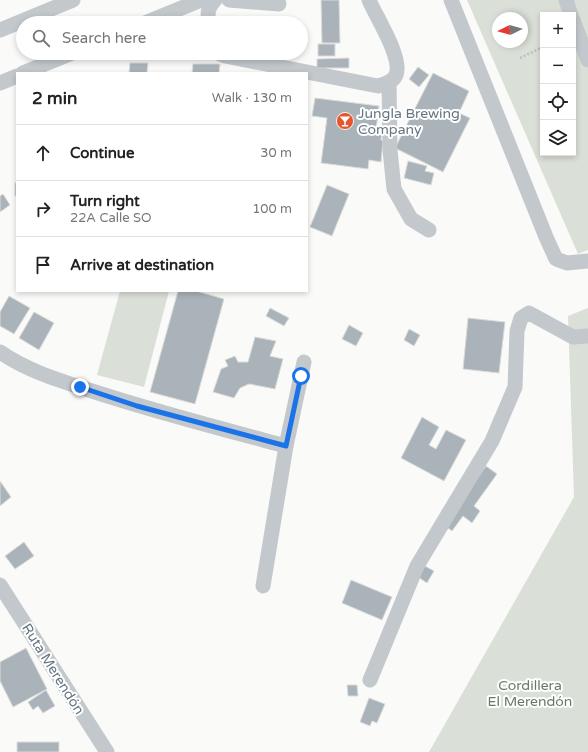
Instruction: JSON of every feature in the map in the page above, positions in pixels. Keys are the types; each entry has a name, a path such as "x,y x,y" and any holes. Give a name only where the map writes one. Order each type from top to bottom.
{"street":[{"path":"34,16 73,0"},
{"path":"162,16 201,0"},
{"path":"207,16 210,5 215,0"},
{"path":"229,0 279,4"},
{"path":"308,72 378,86 389,83 396,74 396,59 370,0"},
{"path":"451,0 546,238 556,259 567,263 587,260"},
{"path":"566,0 570,12"},
{"path":"0,30 16,23"},
{"path":"576,28 588,60"},
{"path":"25,72 55,60"},
{"path":"246,60 307,72"},
{"path":"0,82 16,76"},
{"path":"389,83 390,150 394,189 411,219 429,230"},
{"path":"370,680 417,566 492,441 515,387 517,331 521,318 529,313 573,337 588,336"},
{"path":"0,352 15,362 66,382 137,406 286,446"},
{"path":"263,586 286,446 304,362"},
{"name":"Ruta Merendón","path":"0,585 107,752"}],"path":[{"path":"520,58 541,48"}],"green space":[{"path":"467,0 588,0 588,250 578,254"},
{"path":"120,292 169,292 144,387 97,375"},
{"name":"Cordillera El Merendón","path":"588,308 588,752 429,752 574,497 568,316"}],"building":[{"path":"321,0 339,0 340,43 322,43"},
{"path":"318,44 335,44 335,56 318,56"},
{"path":"349,58 349,68 317,68 317,59"},
{"path":"130,63 148,63 147,72 129,72"},
{"path":"193,64 220,64 219,72 192,72"},
{"path":"418,67 429,75 419,87 409,79"},
{"path":"433,73 469,91 459,113 470,118 443,172 395,148"},
{"path":"315,98 379,106 376,130 382,130 381,140 383,141 381,162 369,160 368,169 321,163 327,118 312,116"},
{"path":"408,161 427,166 425,171 434,173 431,185 404,178"},
{"path":"15,183 16,183 16,196"},
{"path":"327,185 349,194 332,236 310,227"},
{"path":"3,194 10,205 0,212 0,196"},
{"path":"178,292 200,292 224,299 195,404 150,392"},
{"path":"9,296 30,308 14,334 0,326 0,312"},
{"path":"270,308 289,318 284,326 266,316"},
{"path":"34,312 54,323 39,350 19,338"},
{"path":"468,318 505,322 499,373 463,369"},
{"path":"349,325 363,333 356,346 342,339"},
{"path":"409,329 420,335 414,346 404,340"},
{"path":"255,337 276,341 270,356 283,359 275,389 249,384 240,388 234,398 213,392 221,369 228,366 225,360 235,356 238,362 248,362"},
{"path":"422,417 439,427 429,445 436,449 446,430 466,440 444,481 401,458"},
{"path":"486,466 497,474 474,506 480,511 472,523 463,516 452,531 444,525"},
{"path":"0,481 11,497 0,506"},
{"path":"24,542 34,556 15,569 5,556"},
{"path":"425,566 434,571 427,583 418,577"},
{"path":"351,580 392,597 382,620 342,603"},
{"path":"26,648 47,689 13,707 0,681 0,662"},
{"path":"347,685 357,685 358,696 348,696"},
{"path":"46,690 55,706 43,713 38,706 33,710 28,702"},
{"path":"369,698 385,704 377,723 372,721 370,726 360,722"},
{"path":"17,742 59,742 59,752 17,752"}],"place":[{"name":"Jungla Brewing Company","path":"345,121"}],"route":[{"path":"80,387 137,406 286,446 301,376"}]}
